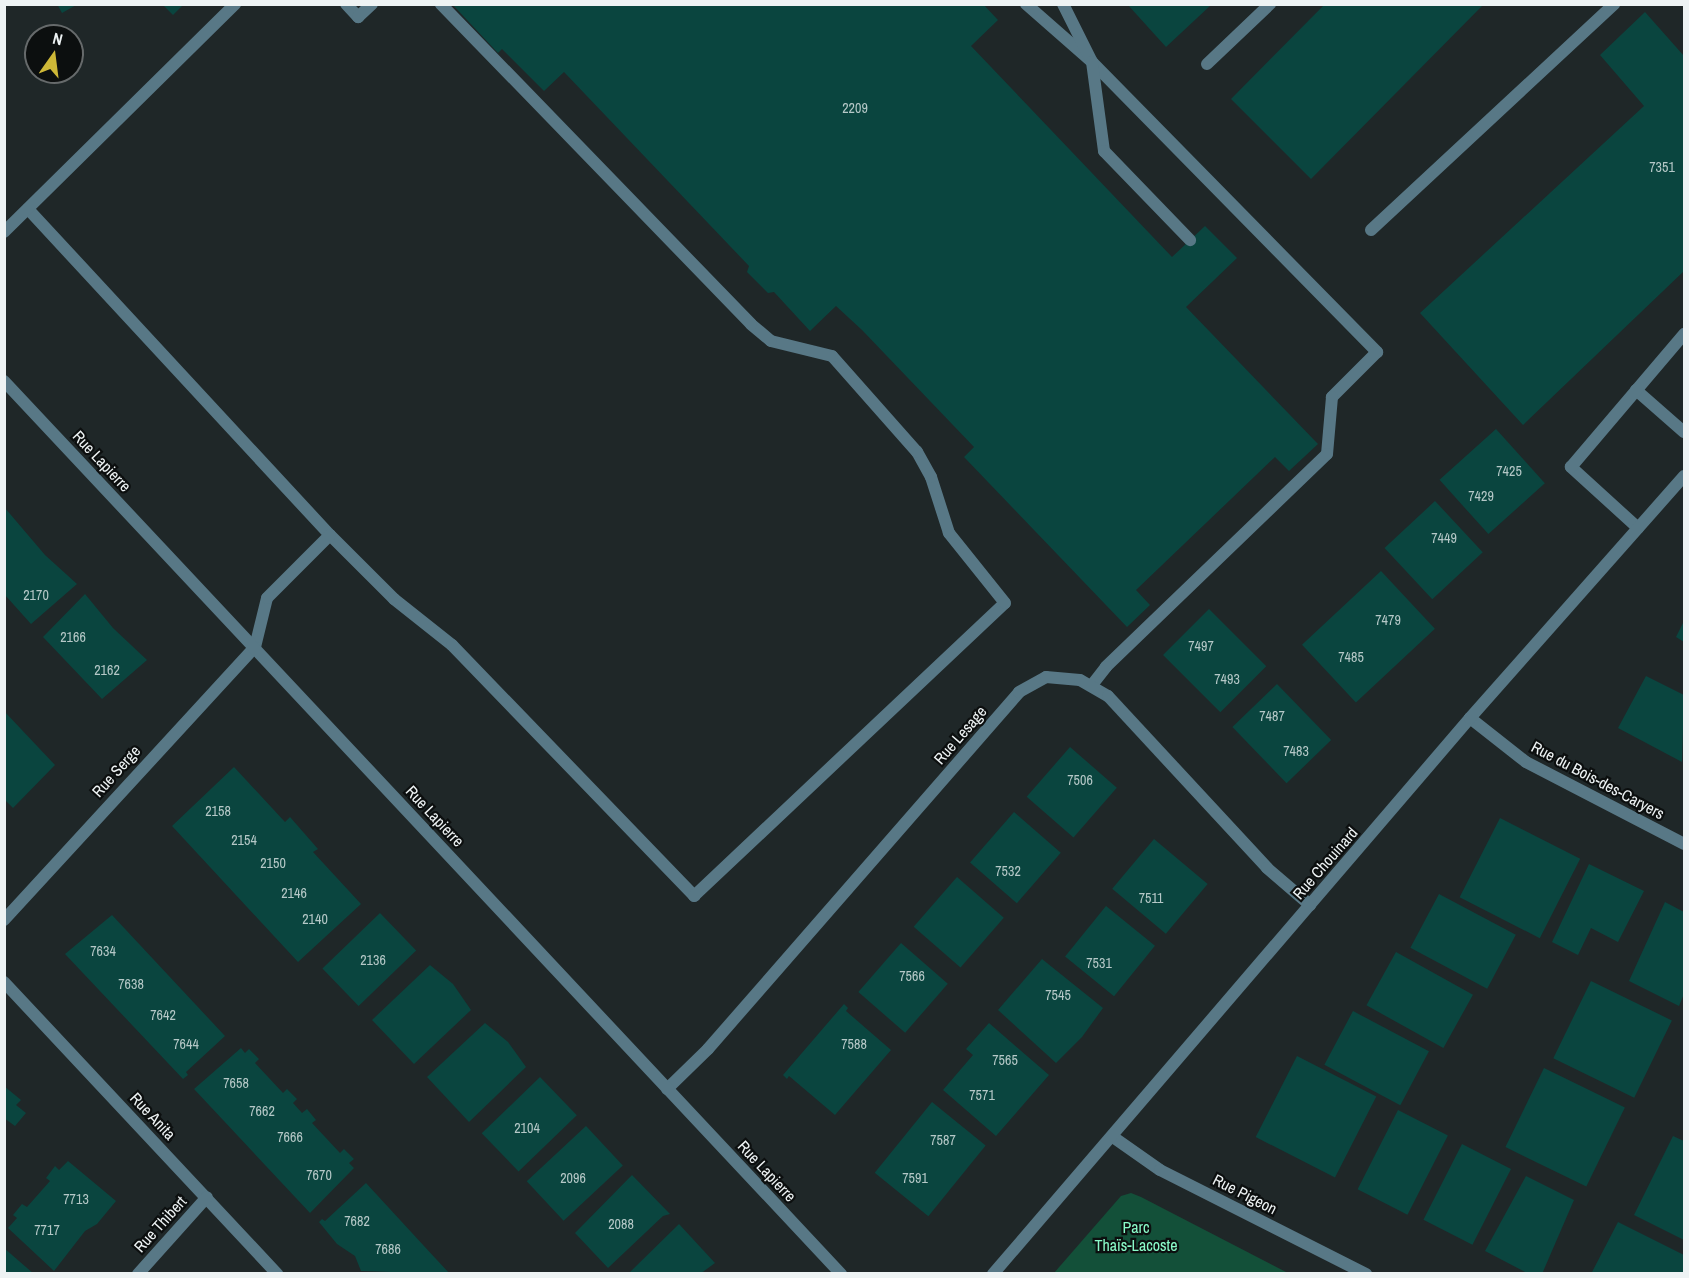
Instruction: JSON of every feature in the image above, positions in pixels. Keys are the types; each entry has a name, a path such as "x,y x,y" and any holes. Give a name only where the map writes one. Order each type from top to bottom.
{"street":[{"path":"4,232 235,4"},
{"path":"346,4 358,17 372,4"},
{"path":"28,209 330,535 394,599 452,645 694,897 1005,603 949,533 931,477 917,452 832,357 771,340 751,324 441,4"},
{"path":"1026,4 1092,62 1377,352 1332,397 1327,454 1106,667 1092,685"},
{"path":"1063,4 1092,62 1104,151 1190,240"},
{"path":"1207,64 1270,4"},
{"path":"1371,230 1614,4"},
{"path":"1638,528 1570,467 1684,334"},
{"name":"Rue Lapierre","path":"4,381 841,1274"},
{"path":"1636,390 1684,432"},
{"name":"Rue Chouinard","path":"993,1274 1113,1137 1470,718 1684,476"},
{"path":"255,647 267,598 330,535"},
{"name":"Rue Serge","path":"4,920 255,647"},
{"name":"Rue Lesage","path":"667,1089 708,1049 1019,692 1046,677 1070,677 1092,685 1120,709 1267,868 1310,905"},
{"name":"Rue du Bois-des-Caryers","path":"1470,718 1526,762 1684,844"},
{"path":"4,898 14,908"},
{"name":"Rue Anita","path":"4,982 277,1274"},
{"name":"Rue Pigeon","path":"1113,1137 1160,1170 1366,1274"},
{"name":"Rue Thibert","path":"138,1274 207,1197"}],"green space":[{"name":"Parc Thaïs-Lacoste","path":"1131,1193 1286,1272 1054,1273 1121,1196"}],"building":[{"path":"57,4 78,4 62,13"},
{"path":"162,4 184,4 173,15"},
{"path":"452,4 983,4 998,20 971,46 1172,257 1205,226 1237,258 1186,307 1318,444 1289,471 1275,457 1136,590 1150,605 1127,627 964,457 974,447 836,306 810,331 774,292 768,293 747,272 749,266 564,72 544,91 502,49 498,53"},
{"path":"1325,4 1484,4 1311,179 1231,99"},
{"path":"1128,5 1211,5 1166,47"},
{"path":"1645,12 1684,56 1684,271 1523,425 1420,313 1644,106 1600,55"},
{"path":"1496,429 1545,483 1488,534 1440,480"},
{"path":"1435,501 1483,552 1432,599 1385,548"},
{"path":"5,508 45,555 77,584 31,624 5,595"},
{"path":"1381,571 1435,629 1356,702 1302,645"},
{"path":"85,594 113,628 147,660 102,699 43,637"},
{"path":"1209,609 1266,666 1220,712 1163,655"},
{"path":"1684,621 1684,642 1676,637"},
{"path":"1646,676 1684,695 1682,762 1618,728"},
{"path":"1277,684 1331,740 1287,783 1232,727"},
{"path":"4,711 55,765 13,808 4,799"},
{"path":"1070,747 1117,788 1073,837 1027,797"},
{"path":"234,767 285,822 290,817 318,849 313,852 361,904 298,962 172,826"},
{"path":"1014,812 1061,853 1017,903 970,863"},
{"path":"1500,818 1580,859 1540,938 1460,897"},
{"path":"1154,839 1208,884 1166,934 1112,889"},
{"path":"1589,864 1644,891 1618,942 1591,928 1578,955 1552,942"},
{"path":"957,877 1004,918 960,967 914,927"},
{"path":"1439,894 1516,935 1487,989 1410,948"},
{"path":"1665,902 1684,912 1684,994 1679,1006 1629,981"},
{"path":"1106,906 1155,946 1114,996 1065,957"},
{"path":"380,913 416,950 359,1006 322,969"},
{"path":"112,915 225,1036 186,1072 188,1075 183,1079 65,954"},
{"path":"901,943 948,984 905,1033 858,992"},
{"path":"1396,952 1473,995 1443,1048 1366,1005"},
{"path":"1042,959 1103,1008 1082,1037 1056,1063 998,1010"},
{"path":"430,965 453,984 471,1010 414,1064 372,1020"},
{"path":"1591,981 1672,1020 1634,1098 1553,1058"},
{"path":"844,1004 848,1008 846,1011 891,1050 835,1115 789,1076 787,1079 783,1075"},
{"path":"1353,1011 1429,1051 1400,1105 1324,1065"},
{"path":"485,1023 508,1042 526,1067 469,1122 427,1077"},
{"path":"989,1023 1049,1075 996,1136 943,1090 973,1055 966,1049"},
{"path":"241,1048 245,1053 249,1049 259,1059 255,1063 283,1093 287,1089 297,1099 293,1103 302,1113 307,1109 316,1120 312,1123 340,1153 344,1149 354,1159 349,1163 354,1168 310,1213 194,1089"},
{"path":"1297,1056 1376,1096 1335,1177 1256,1137"},
{"path":"1544,1068 1625,1107 1586,1187 1505,1147"},
{"path":"540,1077 577,1115 519,1171 482,1133"},
{"path":"4,1086 21,1100 16,1105 26,1113 15,1126 4,1118"},
{"path":"932,1102 986,1145 928,1216 875,1173"},
{"path":"1398,1110 1448,1135 1407,1215 1358,1189"},
{"path":"586,1126 623,1165 564,1221 527,1181"},
{"path":"1673,1136 1684,1141 1684,1240 1634,1215"},
{"path":"1462,1144 1511,1169 1472,1245 1423,1220"},
{"path":"68,1161 116,1201 97,1224 85,1231 54,1271 8,1228 17,1218 13,1215 22,1204 27,1207 50,1181 46,1178 55,1166 59,1170"},
{"path":"632,1175 670,1214 663,1216 608,1268 575,1233"},
{"path":"1526,1176 1574,1200 1542,1274 1529,1274 1485,1251"},
{"path":"366,1183 450,1274 361,1271 355,1256 337,1244 319,1222 322,1219 325,1221"},
{"path":"1618,1222 1684,1255 1684,1274 1591,1274"},
{"path":"679,1224 715,1263 700,1274 628,1274"},
{"path":"4,1248 34,1274 4,1274"}]}
